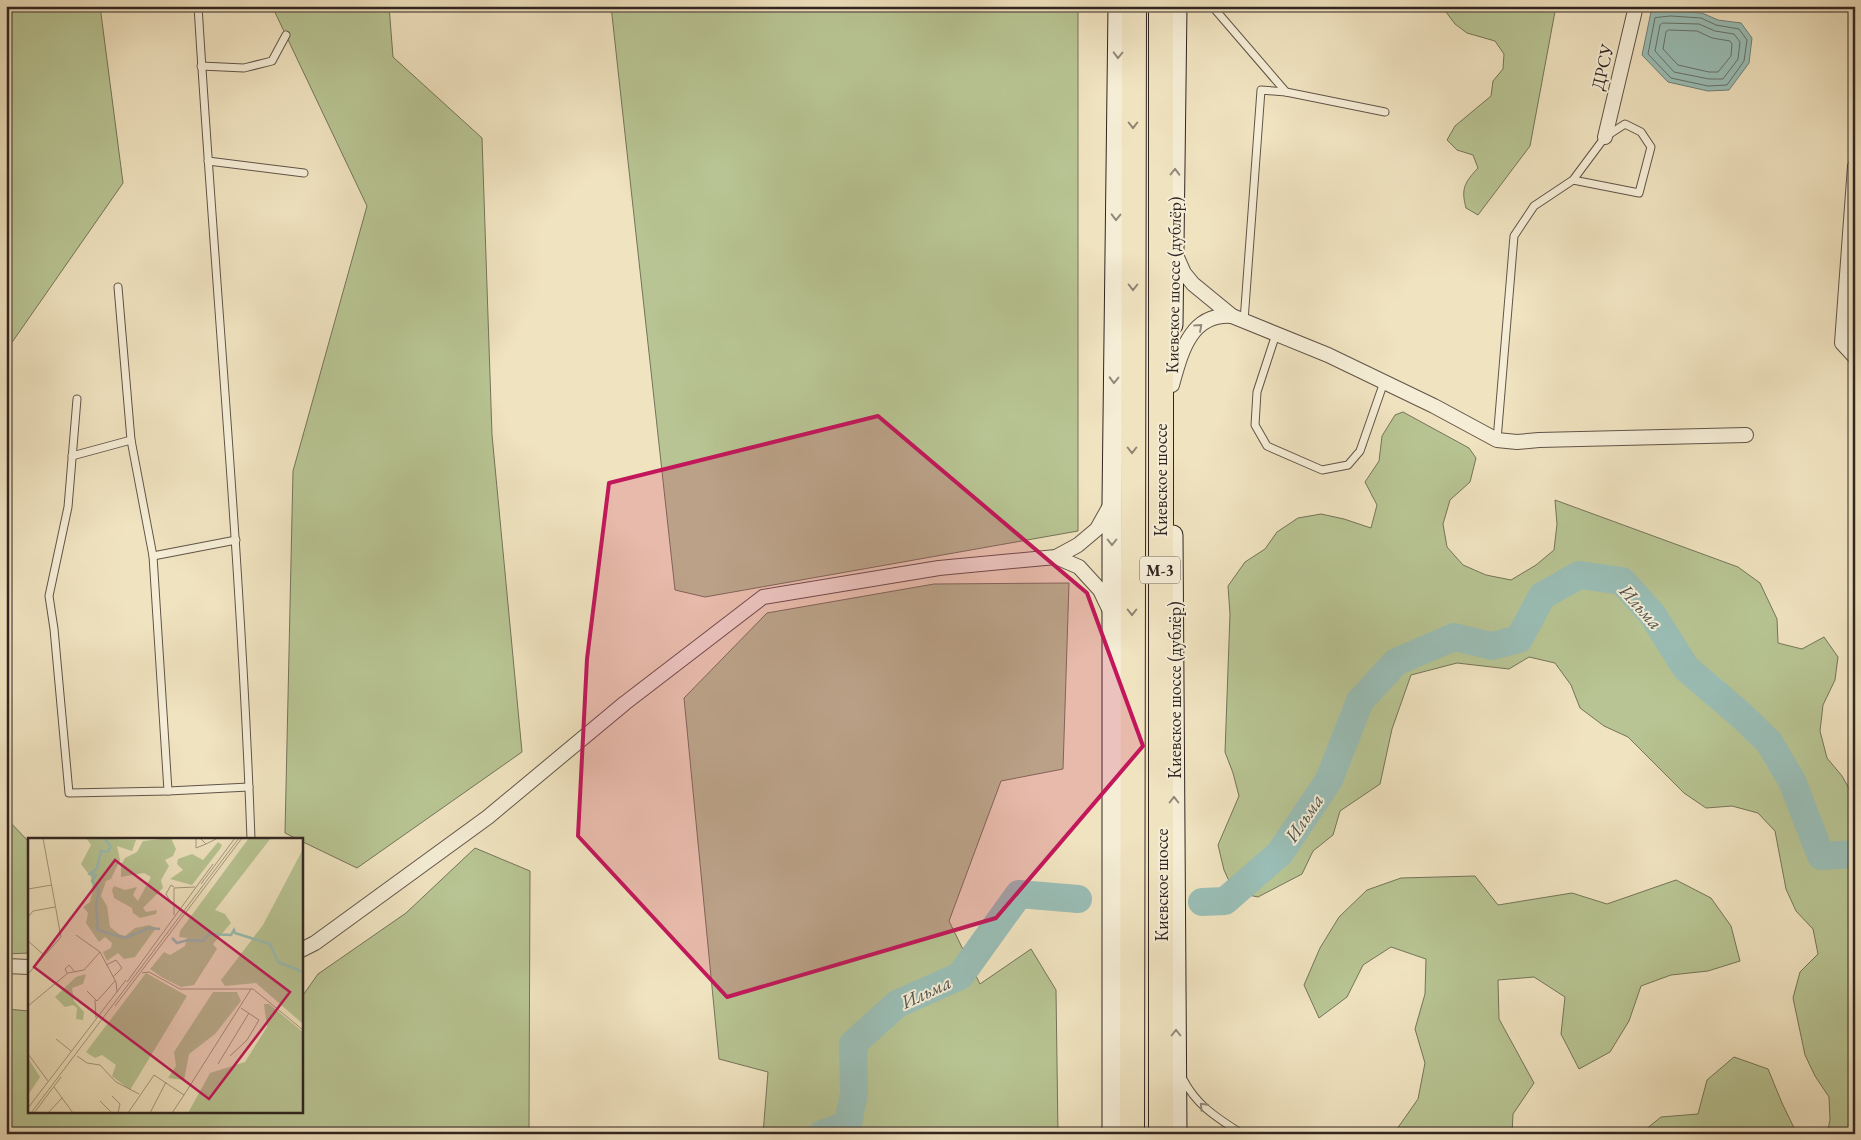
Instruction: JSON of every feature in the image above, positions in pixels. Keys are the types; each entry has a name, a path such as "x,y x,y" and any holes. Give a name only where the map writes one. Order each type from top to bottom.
{"highway":[{"name":"Киевское шоссе","path":"1132,1134 1134,6"},
{"name":"Киевское шоссе","path":"1161,6 1166,379 1161,1134"}],"main road":[{"path":"1112,1134 1112,502 1118,6"},
{"name":"Киевское шоссе (дублёр)","path":"1177,6 1174,248 1166,379 1172,501 1177,1134"}],"street":[{"name":"ДРСУ","path":"1604,137 1636,6"},
{"path":"1855,166 1842,343 1855,357"},
{"path":"1174,248 1179,264 1193,284 1238,318"},
{"path":"1166,379 1179,359 1188,339 1198,326 1220,315 1238,318 1328,355 1434,406 1497,440 1517,442 1746,435"},
{"path":"302,950 315,943 488,818 625,702 763,597 939,568 1056,557 1078,545 1097,529 1112,502"},
{"path":"1056,557 1079,567 1100,590 1112,615"},
{"path":"6,966 28,967"}],"lane":[{"path":"198,6 236,540 251,838"},
{"path":"1212,6 1286,92"},
{"path":"202,66 244,68 272,61 286,35"},
{"path":"1238,318 1261,90 1286,92 1385,112"},
{"path":"1497,440 1514,236 1534,206 1573,180 1604,137 1625,124 1641,132 1651,147 1639,193 1573,180"},
{"path":"208,161 304,173"},
{"path":"118,287 131,440 153,556 168,791"},
{"path":"1276,334 1257,392 1255,425 1267,446 1322,470 1348,465 1360,451 1384,382"},
{"path":"77,399 68,507 49,596 55,638 69,793 249,787"},
{"path":"72,456 131,440"},
{"path":"153,556 236,540"},
{"path":"1176,1066 1190,1094 1212,1115 1242,1134"}],"highlighted area":[{"path":"878,416 1087,593 1143,746 996,918 727,997 578,836 587,659 609,483"}],"green space":[{"path":"6,6 100,6 123,183 6,351"},
{"path":"272,6 389,6 393,57 482,138 492,435 522,752 357,868 302,841 302,838 295,838 285,833 293,471 367,206"},
{"path":"611,6 1078,6 1078,531 705,597 675,590"},
{"path":"1444,6 1556,6 1530,146 1478,215 1466,208 1464,196 1467,182 1478,168 1473,155 1457,150 1447,140 1455,126 1491,96 1493,81 1503,69 1504,54 1495,41 1467,33 1455,24"},
{"path":"1403,412 1469,448 1476,458 1470,482 1450,500 1443,524 1447,547 1463,565 1486,575 1511,580 1536,565 1554,550 1557,524 1555,500 1738,567 1760,583 1777,619 1778,643 1802,649 1824,637 1838,657 1835,680 1823,705 1820,731 1827,758 1842,776 1855,799 1855,1134 1827,1134 1830,1120 1829,1097 1815,1076 1805,1055 1793,998 1800,972 1818,954 1813,929 1796,911 1786,889 1775,831 1758,813 1732,806 1706,808 1684,793 1628,737 1604,726 1580,708 1571,685 1555,663 1529,657 1509,669 1457,663 1411,675 1392,729 1380,784 1340,811 1333,835 1313,851 1302,874 1258,897 1234,892 1224,870 1218,845 1239,796 1225,752 1230,614 1228,586 1245,562 1265,549 1277,532 1298,518 1321,514 1371,528 1377,505 1365,482 1379,461 1382,436 1395,415"},
{"path":"1069,583 1063,769 1001,781 949,921 980,984 1031,949 1056,990 1058,1134 763,1134 768,1072 719,1059 684,698 767,613 934,584"},
{"path":"6,818 28,841 28,953 6,954"},
{"path":"475,848 530,871 529,1134 6,1134 6,1009 28,1011 28,1112 302,1112 302,997 318,974 406,913"},
{"path":"1475,876 1498,905 1572,893 1607,904 1676,880 1711,898 1731,926 1740,961 1708,971 1671,975 1641,986 1629,1021 1610,1052 1579,1069 1561,1034 1565,997 1534,977 1498,980 1499,1019 1534,1083 1513,1114 1512,1134 1397,1134 1397,1129 1418,1099 1425,1063 1415,1029 1425,994 1426,959 1391,947 1363,965 1347,997 1319,1018 1304,985 1320,948 1339,917 1367,890 1401,878"},
{"path":"1734,1057 1768,1069 1797,1134 1640,1134 1661,1117 1698,1114 1707,1080"}],"water":[{"path":"1651,12 1702,13 1718,20 1741,23 1752,38 1749,63 1729,90 1708,91 1668,82 1642,55"}],"waterway":[{"name":"Ильма","path":"1202,902 1225,901 1280,853 1329,780 1360,701 1396,662 1454,637 1492,646 1519,639 1542,596 1579,575 1622,581 1652,614 1686,668 1741,715 1769,742 1792,781 1821,856 1855,854"},
{"name":"Ильма","path":"822,1134 848,1124 854,1093 853,1044 897,1004 960,976 1019,894 1078,899"}]}
